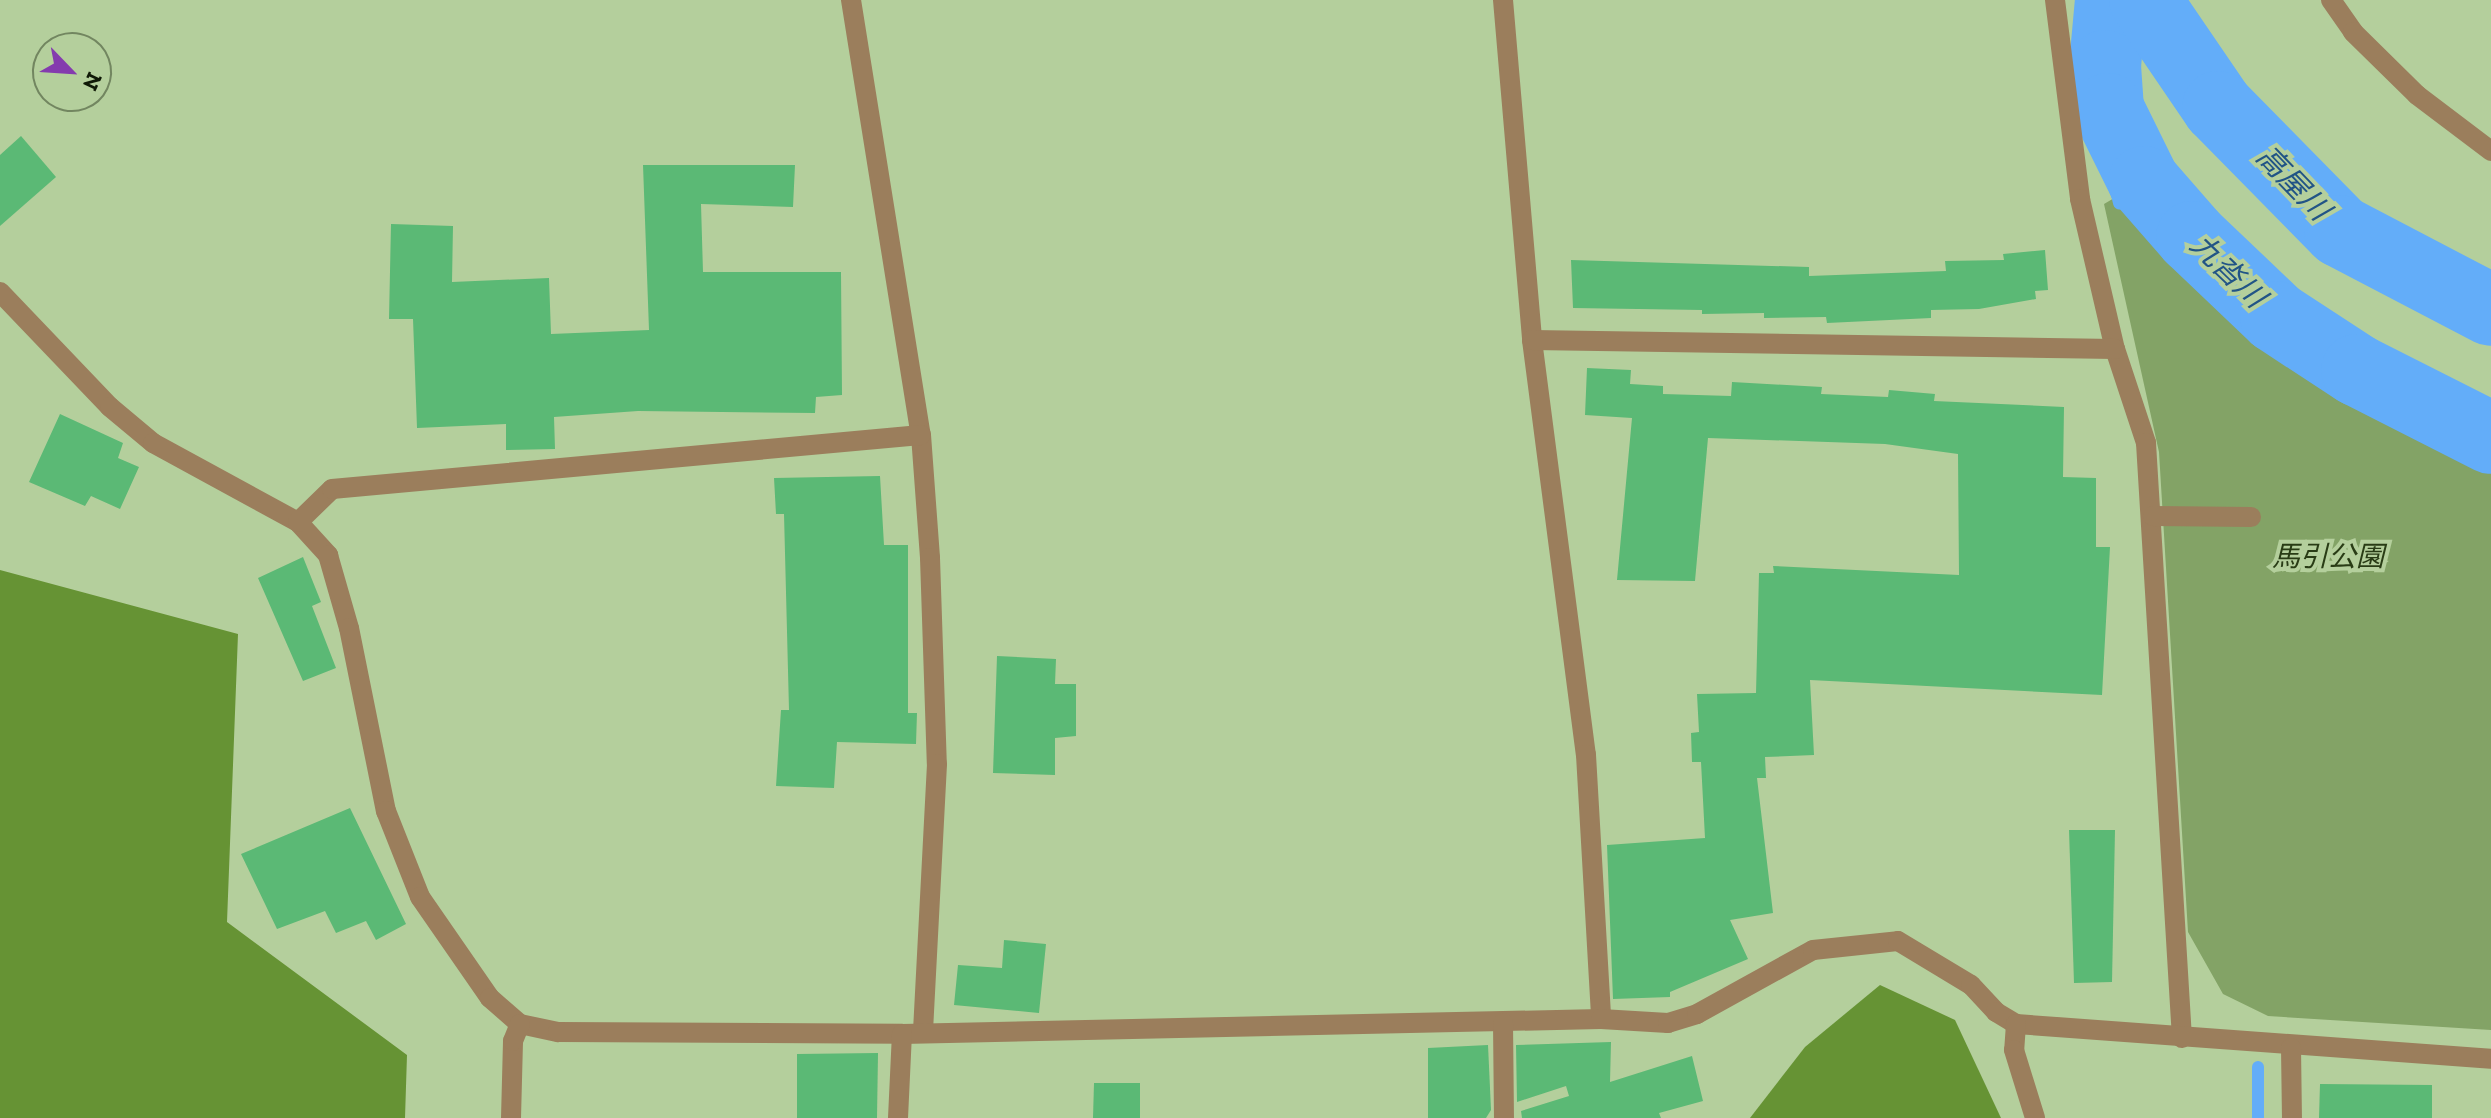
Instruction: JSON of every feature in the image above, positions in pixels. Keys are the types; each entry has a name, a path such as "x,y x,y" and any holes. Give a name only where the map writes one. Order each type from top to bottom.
{"street":[{"path":"851,0 921,435 934,617 937,764 923,1033"},
{"path":"1503,0 1532,340 1586,755 1601,1019"},
{"path":"2055,0 2080,199 2115,349 2146,443 2153,516 2182,1038"},
{"path":"2331,0 2353,32 2417,95 2491,151"},
{"path":"0,292 110,407 153,443 298,522 328,555 349,628 386,811 420,897 490,998 520,1024 558,1032 902,1034 1601,1019 1668,1023 1697,1014 1813,950 1898,941 1971,985 1996,1012 2016,1024 2291,1048 2491,1059"},
{"path":"1532,340 2115,349"},
{"path":"298,522 332,489 921,435"},
{"path":"2153,516 2251,517"},
{"path":"1503,1023 1504,1118"},
{"path":"511,1118 513,1041 520,1024"},
{"path":"2016,1024 2014,1050 2035,1118"},
{"path":"898,1118 902,1034"},
{"path":"2291,1048 2292,1118"}],"green space":[{"name":"馬引公園","path":"2133,187 2180,261 2285,352 2491,457 2491,1030 2268,1016 2223,994 2188,932 2159,452 2104,204"},
{"path":"0,570 238,634 227,922 407,1055 405,1118 0,1118"},
{"path":"1880,985 1955,1020 2001,1118 1750,1118 1805,1047"}],"building":[{"path":"21,136 56,177 0,226 0,155"},
{"path":"643,165 795,165 793,207 701,204 703,272 841,272 842,395 816,397 815,413 638,411 554,417 555,449 506,450 506,424 417,428 413,319 389,319 391,224 453,226 452,282 549,278 551,334 649,330"},
{"path":"2045,250 2048,290 2035,291 2036,299 1979,309 1931,310 1931,318 1827,323 1826,317 1764,318 1764,313 1702,314 1702,310 1573,308 1571,260 1809,267 1809,276 1946,271 1945,261 2004,260 2003,254"},
{"path":"1587,368 1631,370 1630,384 1663,386 1663,394 1731,396 1732,382 1822,387 1821,394 1888,397 1889,390 1935,394 1934,401 2064,407 2063,477 2096,478 2096,547 2110,547 2102,695 1810,680 1814,755 1765,757 1766,778 1757,778 1773,913 1730,920 1748,959 1670,992 1670,997 1613,999 1607,845 1705,838 1701,762 1692,762 1691,733 1699,732 1697,694 1756,693 1759,573 1774,573 1773,566 1959,575 1958,454 1885,444 1708,438 1695,581 1617,580 1632,418 1585,415"},
{"path":"60,414 123,443 118,458 139,467 120,509 91,496 85,506 29,482"},
{"path":"880,476 884,545 908,545 908,713 917,713 916,744 837,742 834,788 776,786 781,710 789,710 784,514 776,514 774,478"},
{"path":"303,557 321,602 312,606 336,668 303,681 258,578"},
{"path":"997,656 1056,659 1055,684 1076,684 1076,736 1055,738 1055,775 993,773"},
{"path":"350,808 406,924 376,940 366,921 336,933 325,911 277,929 241,854"},
{"path":"2069,830 2115,830 2112,982 2074,983"},
{"path":"1004,940 1046,944 1039,1013 954,1005 958,965 1002,968"},
{"path":"1611,1042 1610,1082 1692,1056 1703,1101 1659,1113 1661,1118 1522,1118 1521,1111 1569,1096 1566,1086 1517,1102 1516,1045"},
{"path":"1488,1045 1491,1110 1486,1118 1428,1118 1428,1048"},
{"path":"878,1053 877,1118 797,1118 797,1054"},
{"path":"1094,1083 1140,1083 1140,1118 1093,1118"},
{"path":"2320,1084 2432,1085 2432,1118 2319,1118"}],"waterway":[{"name":"九沓川","path":"2111,0 2105,66 2108,109 2144,182 2192,237 2276,317 2357,370 2491,438"},
{"name":"高屋川","path":"2145,0 2218,107 2340,231 2491,310"},
{"path":"2108,109 2106,150 2119,203"},
{"path":"2258,1067 2258,1118"}]}
